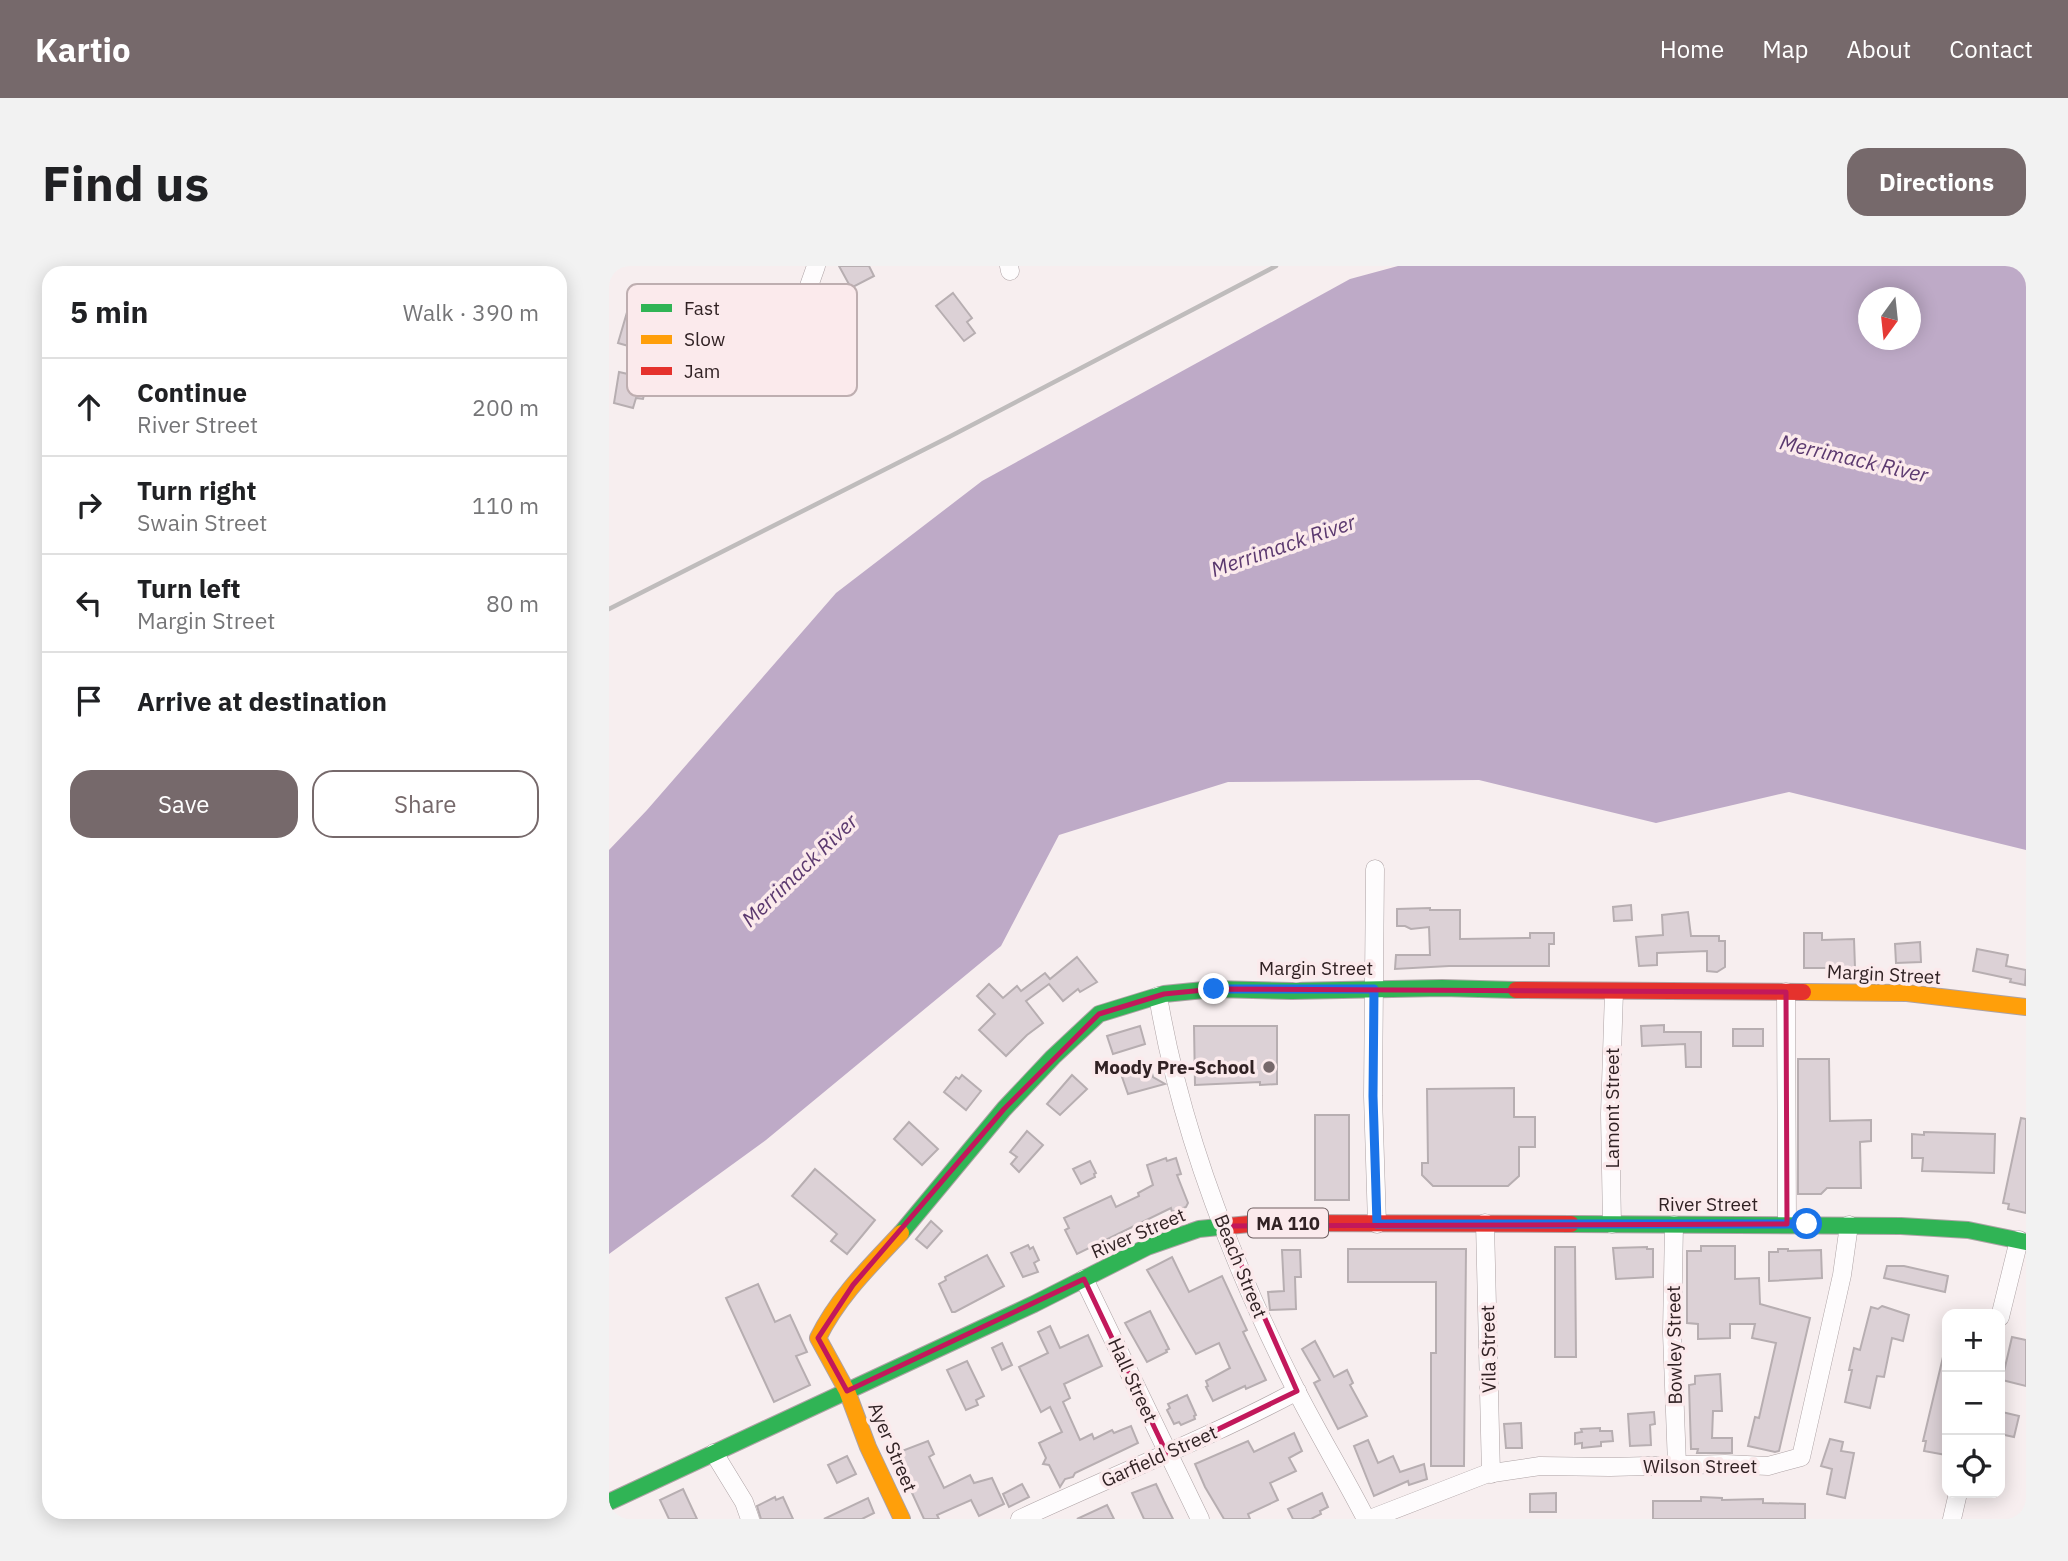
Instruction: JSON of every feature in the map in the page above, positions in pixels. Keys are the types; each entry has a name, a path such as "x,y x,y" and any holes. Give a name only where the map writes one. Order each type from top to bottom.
{"street":[{"path":"810,284 816,266"},
{"path":"1374,870 1373,1096 1377,1224"},
{"name":"Margin Street","path":"847,1391 818,1338 829,1316 853,1284 905,1229 1004,1110 1099,1014 1158,996 1214,989 1442,988 1614,992 1907,993 2026,1007"},
{"name":"Lamont Street","path":"1612,1224 1610,1114 1614,992"},
{"path":"1786,992 1787,1224"},
{"name":"Beach Street","path":"1158,996 1170,1060 1202,1169 1224,1226 1265,1327 1368,1519"},
{"name":"River Street","path":"609,1502 1147,1247 1199,1229 1260,1223 1787,1224 1968,1230 2023,1241"},
{"name":"Vila Street","path":"1485,1223 1491,1474"},
{"name":"Bowley Street","path":"1674,1225 1672,1333 1677,1465"},
{"name":"Wilson Street","path":"1368,1519 1491,1474 1540,1466 1768,1466 1801,1457 1842,1275 1849,1225"},
{"path":"2002,1309 2023,1241"},
{"name":"Hall Street","path":"1084,1279 1200,1519"},
{"name":"Ayer Street","path":"847,1391 868,1447 902,1519"},
{"name":"Garfield Street","path":"1020,1519 1105,1479 1167,1454 1297,1391"},
{"path":"714,1453 744,1502 750,1519"},
{"path":"1952,1519 1957,1498"}],"highlighted area":[{"path":"1214,989 1786,992 1787,1224 1224,1226 1297,1391 1167,1454 1084,1279 847,1391 818,1338 853,1285 1004,1109 1099,1014 1164,994"}],"water":[{"name":"Merrimack River","path":"1398,266 2026,266 2026,850 1789,792 1656,823 1479,780 1228,782 1059,835 1001,946 766,1140 609,1254 609,850 836,593 982,481 1350,279"}],"building":[{"path":"839,266 869,266 874,276 857,285 849,284"},
{"path":"953,293 972,318 967,322 975,333 964,341 936,306"},
{"path":"627,312 627,346 618,343"},
{"path":"619,372 627,374 627,396 644,396 643,399 636,398 633,408 614,403"},
{"path":"1631,905 1632,920 1614,921 1613,907"},
{"path":"1397,909 1460,910 1460,939 1530,938 1530,933 1554,933 1554,944 1549,944 1549,966 1395,969 1396,955 1430,955 1429,927 1411,929 1397,926"},
{"path":"1688,912 1691,936 1719,936 1719,941 1725,941 1725,967 1717,972 1707,971 1707,951 1657,953 1657,965 1639,966 1636,937 1663,935 1662,915"},
{"path":"1804,933 1822,933 1822,940 1854,939 1855,968 1804,968"},
{"path":"1920,942 1921,962 1896,963 1895,944"},
{"path":"1977,949 2008,955 2006,966 2026,970 2025,985 2010,982 2011,979 1973,971"},
{"path":"1077,957 1097,982 1080,992 1078,989 1063,1001 1049,984 1026,1001 1043,1023 1006,1056 979,1030 995,1014 977,996 989,984 1003,998 1017,986 1021,991 1045,973 1050,979"},
{"path":"1664,1025 1664,1032 1701,1032 1701,1067 1686,1067 1685,1044 1642,1046 1641,1026"},
{"path":"1140,1026 1145,1044 1113,1054 1107,1036"},
{"path":"1194,1026 1277,1026 1277,1084 1260,1085 1260,1082 1195,1085"},
{"path":"1733,1029 1763,1029 1763,1046 1733,1046"},
{"path":"1798,1059 1829,1059 1830,1121 1871,1120 1871,1141 1860,1142 1861,1188 1827,1188 1821,1194 1798,1194"},
{"path":"1151,1069 1153,1077 1165,1084 1128,1094 1122,1077"},
{"path":"962,1075 981,1091 966,1110 944,1092 956,1077 959,1079"},
{"path":"1072,1075 1087,1089 1060,1115 1047,1104"},
{"path":"1514,1088 1514,1117 1535,1117 1535,1147 1519,1147 1519,1176 1508,1186 1433,1186 1422,1175 1422,1163 1428,1163 1427,1089"},
{"path":"1315,1115 1349,1115 1349,1200 1315,1200"},
{"path":"2021,1118 2026,1119 2026,1213 2008,1209 2009,1204 2003,1203"},
{"path":"909,1122 938,1149 922,1165 894,1139"},
{"path":"1027,1131 1043,1145 1019,1172 1011,1164 1017,1157 1010,1152"},
{"path":"1924,1132 1995,1134 1994,1173 1922,1171 1923,1158 1912,1158 1912,1134 1924,1135"},
{"path":"1166,1158 1167,1161 1176,1158 1181,1174 1177,1175 1188,1203 1186,1207 1172,1212 1171,1208 1077,1254 1065,1230 1069,1228 1064,1218 1111,1196 1116,1207 1139,1196 1138,1193 1153,1185 1147,1165"},
{"path":"1090,1161 1096,1173 1095,1177 1081,1184 1073,1169"},
{"path":"815,1169 875,1220 847,1254 831,1241 837,1234 792,1196"},
{"path":"931,1221 942,1231 927,1248 916,1239"},
{"path":"1028,1245 1030,1249 1033,1247 1039,1260 1034,1263 1038,1272 1023,1277 1011,1253"},
{"path":"1701,1246 1735,1246 1735,1279 1759,1278 1760,1304 1810,1318 1779,1451 1748,1446 1755,1417 1759,1418 1776,1343 1752,1338 1755,1324 1730,1324 1730,1338 1698,1339 1698,1324 1687,1323 1687,1251 1701,1251"},
{"path":"1555,1247 1575,1247 1576,1357 1555,1357"},
{"path":"1613,1248 1653,1249 1653,1277 1616,1279"},
{"path":"1348,1249 1466,1249 1464,1466 1431,1466 1431,1353 1436,1353 1436,1282 1348,1282"},
{"path":"1778,1249 1821,1250 1822,1278 1769,1281 1769,1252 1778,1252"},
{"path":"1282,1250 1300,1250 1301,1277 1295,1277 1296,1309 1270,1310 1268,1292 1284,1291"},
{"path":"987,1255 1004,1286 952,1312 939,1284 946,1280 945,1277"},
{"path":"1172,1257 1189,1292 1222,1276 1247,1330 1243,1332 1266,1380 1246,1389 1245,1386 1213,1401 1206,1381 1230,1368 1219,1343 1196,1354 1147,1270"},
{"path":"1887,1266 1904,1266 1948,1276 1945,1292 1884,1278"},
{"path":"758,1284 775,1322 790,1315 807,1352 796,1356 810,1385 774,1402 726,1298"},
{"path":"1882,1306 1909,1315 1903,1341 1892,1338 1884,1377 1877,1376 1870,1408 1845,1402 1854,1348 1860,1350 1871,1307 1878,1309"},
{"path":"1150,1311 1169,1349 1147,1362 1125,1323"},
{"path":"1050,1326 1060,1348 1088,1335 1102,1366 1064,1384 1070,1398 1063,1402 1080,1440 1092,1434 1094,1439 1112,1430 1114,1433 1131,1426 1138,1443 1075,1473 1073,1477 1065,1479 1060,1487 1049,1465 1043,1464 1046,1458 1039,1443 1062,1432 1050,1407 1041,1412 1019,1367 1048,1353 1038,1332"},
{"path":"2012,1337 2026,1340 2026,1386 2005,1381 2005,1367"},
{"path":"1315,1341 1334,1377 1347,1370 1353,1383 1350,1385 1367,1416 1338,1429 1314,1383 1320,1380 1302,1349"},
{"path":"1002,1343 1012,1365 1002,1370 992,1348"},
{"path":"967,1361 984,1396 976,1400 978,1405 966,1410 947,1370"},
{"path":"1942,1361 1942,1454 1924,1451 1926,1441 1923,1441"},
{"path":"1720,1374 1722,1411 1713,1411 1712,1438 1732,1438 1732,1453 1697,1453 1698,1449 1691,1449 1689,1385 1695,1384 1695,1376"},
{"path":"1187,1395 1196,1415 1195,1419 1181,1425 1179,1422 1174,1424 1167,1410 1170,1408 1168,1404"},
{"path":"1654,1412 1655,1424 1650,1425 1651,1445 1630,1446 1628,1414"},
{"path":"2005,1413 2019,1416 2014,1437 2005,1435"},
{"path":"1521,1423 1522,1448 1506,1448 1504,1424"},
{"path":"1600,1428 1600,1431 1612,1431 1613,1441 1601,1442 1601,1446 1582,1448 1582,1443 1575,1444 1575,1433 1582,1432 1581,1429"},
{"path":"1294,1433 1302,1451 1289,1458 1296,1471 1270,1483 1278,1500 1248,1514 1250,1519 1224,1519 1195,1464 1248,1441 1254,1452"},
{"path":"1830,1439 1843,1442 1841,1451 1854,1453 1845,1498 1827,1494 1832,1469 1821,1466"},
{"path":"1368,1440 1378,1463 1393,1456 1400,1472 1424,1464 1427,1479 1409,1485 1408,1481 1374,1496 1354,1446"},
{"path":"928,1441 934,1454 929,1457 944,1488 970,1475 974,1483 992,1478 1004,1504 979,1516 971,1500 937,1515 939,1519 924,1519 894,1454"},
{"path":"847,1456 856,1474 837,1483 828,1465"},
{"path":"1022,1484 1029,1497 1009,1507 1003,1494"},
{"path":"1156,1484 1173,1519 1144,1519 1132,1493"},
{"path":"683,1489 697,1519 669,1519 660,1500"},
{"path":"1322,1493 1328,1507 1320,1511 1321,1514 1311,1519 1293,1519 1288,1509"},
{"path":"1556,1493 1556,1512 1530,1512 1530,1494"},
{"path":"775,1497 776,1500 783,1497 793,1519 761,1519 757,1506"},
{"path":"1701,1497 1722,1500 1763,1499 1763,1503 1805,1504 1805,1519 1653,1519 1653,1501 1701,1501"},
{"path":"868,1498 874,1513 862,1519 824,1519"},
{"path":"1107,1505 1114,1519 1077,1519"}],"railway":[{"path":"609,609 949,437 1276,266"}],"traffic: fast":[{"path":"901,1233 1004,1109 1053,1057 1099,1014 1164,994 1214,989 1516,990"},
{"path":"1571,1224 1901,1226 1968,1230 2026,1242"},
{"path":"609,1502 1034,1304 1147,1247 1199,1229 1229,1226"}],"traffic: slow":[{"path":"1803,992 1907,993 2026,1007"},
{"path":"901,1233 845,1295 818,1338 847,1391 868,1447 902,1519"}],"traffic: jam":[{"path":"1516,990 1803,992"},
{"path":"1229,1226 1260,1223 1571,1224"}],"place":[{"name":"Moody Pre-School","path":"1269,1067"}],"route":[{"path":"1214,989 1374,989 1373,1096 1377,1224 1807,1224"}]}
